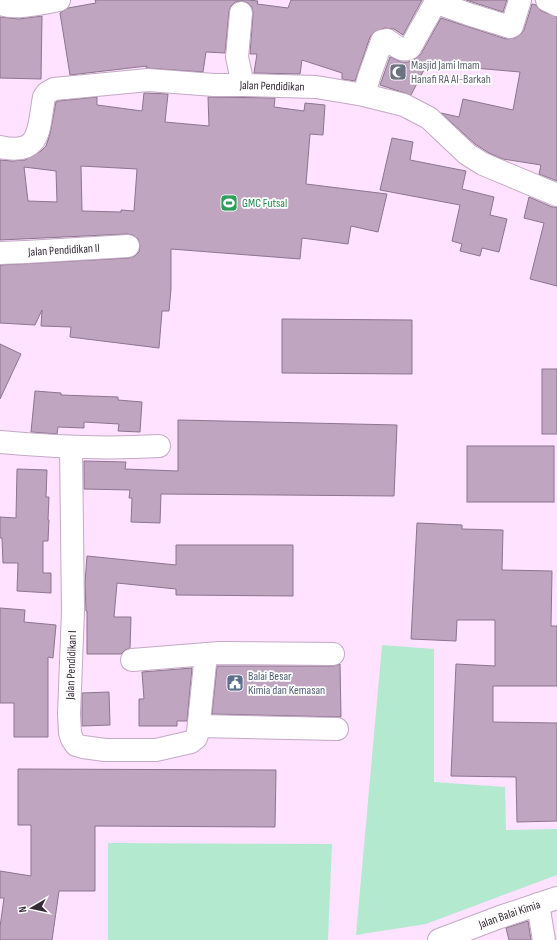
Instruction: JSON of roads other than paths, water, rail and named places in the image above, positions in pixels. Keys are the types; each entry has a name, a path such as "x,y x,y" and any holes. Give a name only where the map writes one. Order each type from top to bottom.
{"street":[{"path":"0,3 6,6 37,4 59,0"},
{"path":"364,95 382,41 387,40 404,50 408,50 434,5 440,4 510,27 512,26 520,0"},
{"path":"547,0 557,5"},
{"path":"241,13 237,57 243,85"},
{"name":"Jalan Pendidikan","path":"0,147 13,150 25,147 34,142 37,136 44,97 47,93 54,89 148,80 214,85 316,87 364,95 404,105 429,118 467,154 483,164 557,195"},
{"name":"Jalan Pendidikan II","path":"0,253 128,246"},
{"path":"0,442 71,447 120,448 159,446"},
{"name":"Jalan Pendidikan I","path":"71,447 73,604 69,714 70,733 72,739 76,745 105,750 156,750 192,742 196,738 199,726"},
{"path":"206,654 199,726 337,729"},
{"path":"132,660 206,654 333,654"},
{"path":"544,940 548,901"},
{"name":"Jalan Balai Kimia","path":"440,940 500,917 548,901"}],"place":[{"name":"Masjid Jami Imam Hanafi RA Al-Barkah","path":"398,72"},
{"name":"GMC Futsal","path":"229,203"},
{"name":"Balai Besar Kimia dan Kemasan","path":"235,683"}]}
